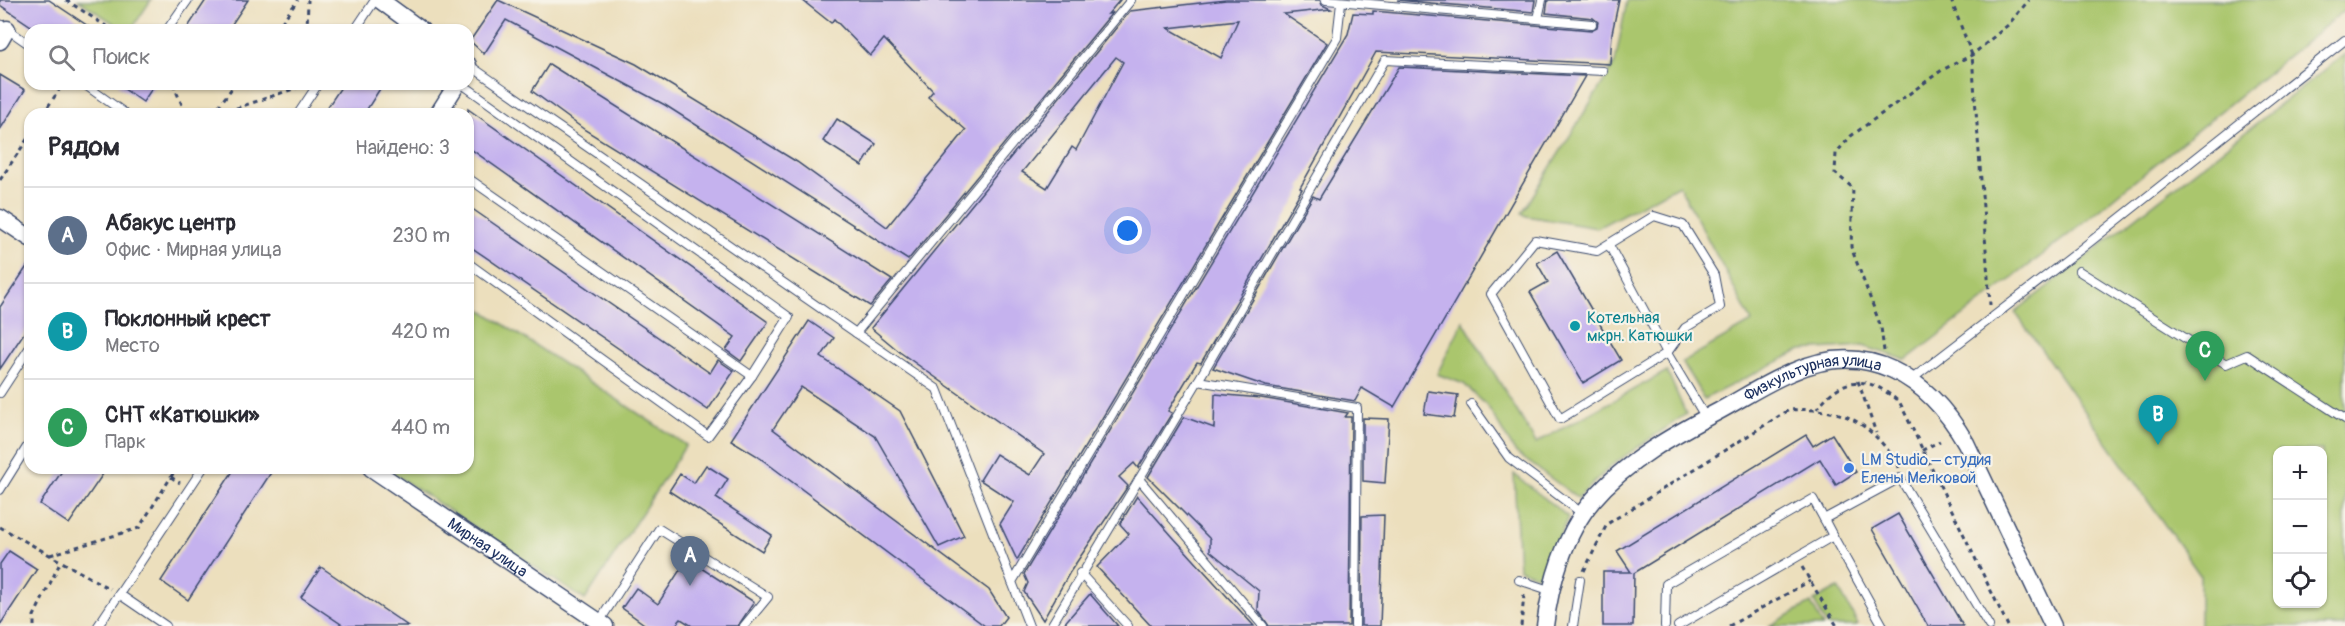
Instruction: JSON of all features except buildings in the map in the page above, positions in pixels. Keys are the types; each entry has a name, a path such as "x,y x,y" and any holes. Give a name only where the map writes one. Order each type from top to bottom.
{"street":[{"path":"380,0 413,24"},
{"path":"442,108 454,90"},
{"path":"0,218 24,234"},
{"name":"Физкультурная улица","path":"1545,626 1549,591 1583,514 1593,500 1623,472 1706,418 1793,371 1822,362 1860,360 1885,366 1912,379 1951,416 1966,442 2053,626"},
{"name":"Мирная улица","path":"380,474 602,624"}],"lane":[{"path":"171,24 188,0"},
{"path":"359,24 375,0"},
{"path":"856,333 1133,0"},
{"path":"1326,0 1592,24"},
{"path":"1538,19 1542,0"},
{"path":"1012,582 1337,38 1341,3"},
{"path":"2,31 24,42"},
{"path":"1912,379 2345,40"},
{"path":"1051,626 1080,573 1198,381 1385,60 1603,71"},
{"path":"474,70 937,389 1029,626"},
{"path":"92,90 118,108"},
{"path":"302,108 314,90"},
{"path":"470,90 789,317 752,376 708,436 474,267"},
{"path":"474,182 752,376"},
{"path":"1654,216 1683,225 1714,275 1720,307 1686,328 1667,353 1560,419 1491,294 1535,240 1597,251 1654,216"},
{"path":"1609,245 1667,353 1706,418"},
{"path":"2079,271 2226,364 2247,355 2345,419"},
{"path":"0,393 24,356"},
{"path":"1198,381 1357,408 1355,626"},
{"path":"1471,404 1509,458 1583,514"},
{"path":"0,490 24,452"},
{"path":"98,626 198,474"},
{"path":"1824,519 1900,478 1989,626"},
{"path":"1138,479 1263,626"},
{"path":"1665,626 1666,584 1813,499 1883,626"},
{"path":"602,624 659,529 768,597 744,626"},
{"path":"1678,626 1833,536"},
{"path":"1080,573 1128,626"},
{"path":"1573,626 1580,580"},
{"path":"1522,581 1549,591"},
{"path":"119,594 166,626"}],"path":[{"path":"66,0 103,24"},
{"path":"280,24 298,0"},
{"path":"307,24 308,0"},
{"path":"1951,0 1972,55 1991,319"},
{"path":"1885,366 1881,327 1851,247 1853,188 1835,173 1836,153 1851,136 1942,70 1972,55 2008,25 2029,0"},
{"path":"48,108 59,90"},
{"path":"176,90 183,108"},
{"path":"218,108 231,90"},
{"path":"237,108 292,90"},
{"path":"0,180 24,144"},
{"path":"1858,381 1877,435"},
{"path":"1817,409 1826,396 1845,383 1858,381 1886,391 1900,403 2008,626"},
{"path":"1580,580 1606,524 1789,410 1817,409 1851,417 1877,435 1898,462 1900,478"},
{"path":"1898,462 1940,441"},
{"path":"50,555 138,528 173,474"},
{"path":"171,477 188,489"},
{"path":"0,527 119,594"},
{"path":"34,626 34,615 62,561"},
{"path":"1521,626 1522,581"},
{"path":"1729,626 1810,581 1836,626"}],"green space":[{"path":"78,0 151,0 135,24 115,24"},
{"path":"1627,0 2345,0 2345,10 2067,236 1906,360 1863,346 1801,350 1704,399 1682,362 1752,322 1679,185 1597,228 1526,216 1522,213 1615,63"},
{"path":"2345,54 2345,626 2200,626 2200,575 2015,312"},
{"path":"474,305 686,445 585,600 394,474 474,474"},
{"path":"1463,321 1536,443 1667,371 1686,414 1612,465 1578,498 1515,452 1488,407 1464,384 1437,374"},
{"path":"1514,474 1568,517 1542,577 1519,569"},
{"path":"1838,588 1858,624 1855,626 1827,626 1814,601"},
{"path":"1811,603 1823,626 1769,626"}],"place":[{"name":"Котельная мкрн. Катюшки","path":"1575,326"},
{"name":"СНТ «Катюшки»","path":"2205,381"},
{"name":"Поклонный крест","path":"2158,445"},
{"name":"LM Studio – студия Елены Мелковой","path":"1849,468"},
{"name":"Абакус центр","path":"690,586"}]}
